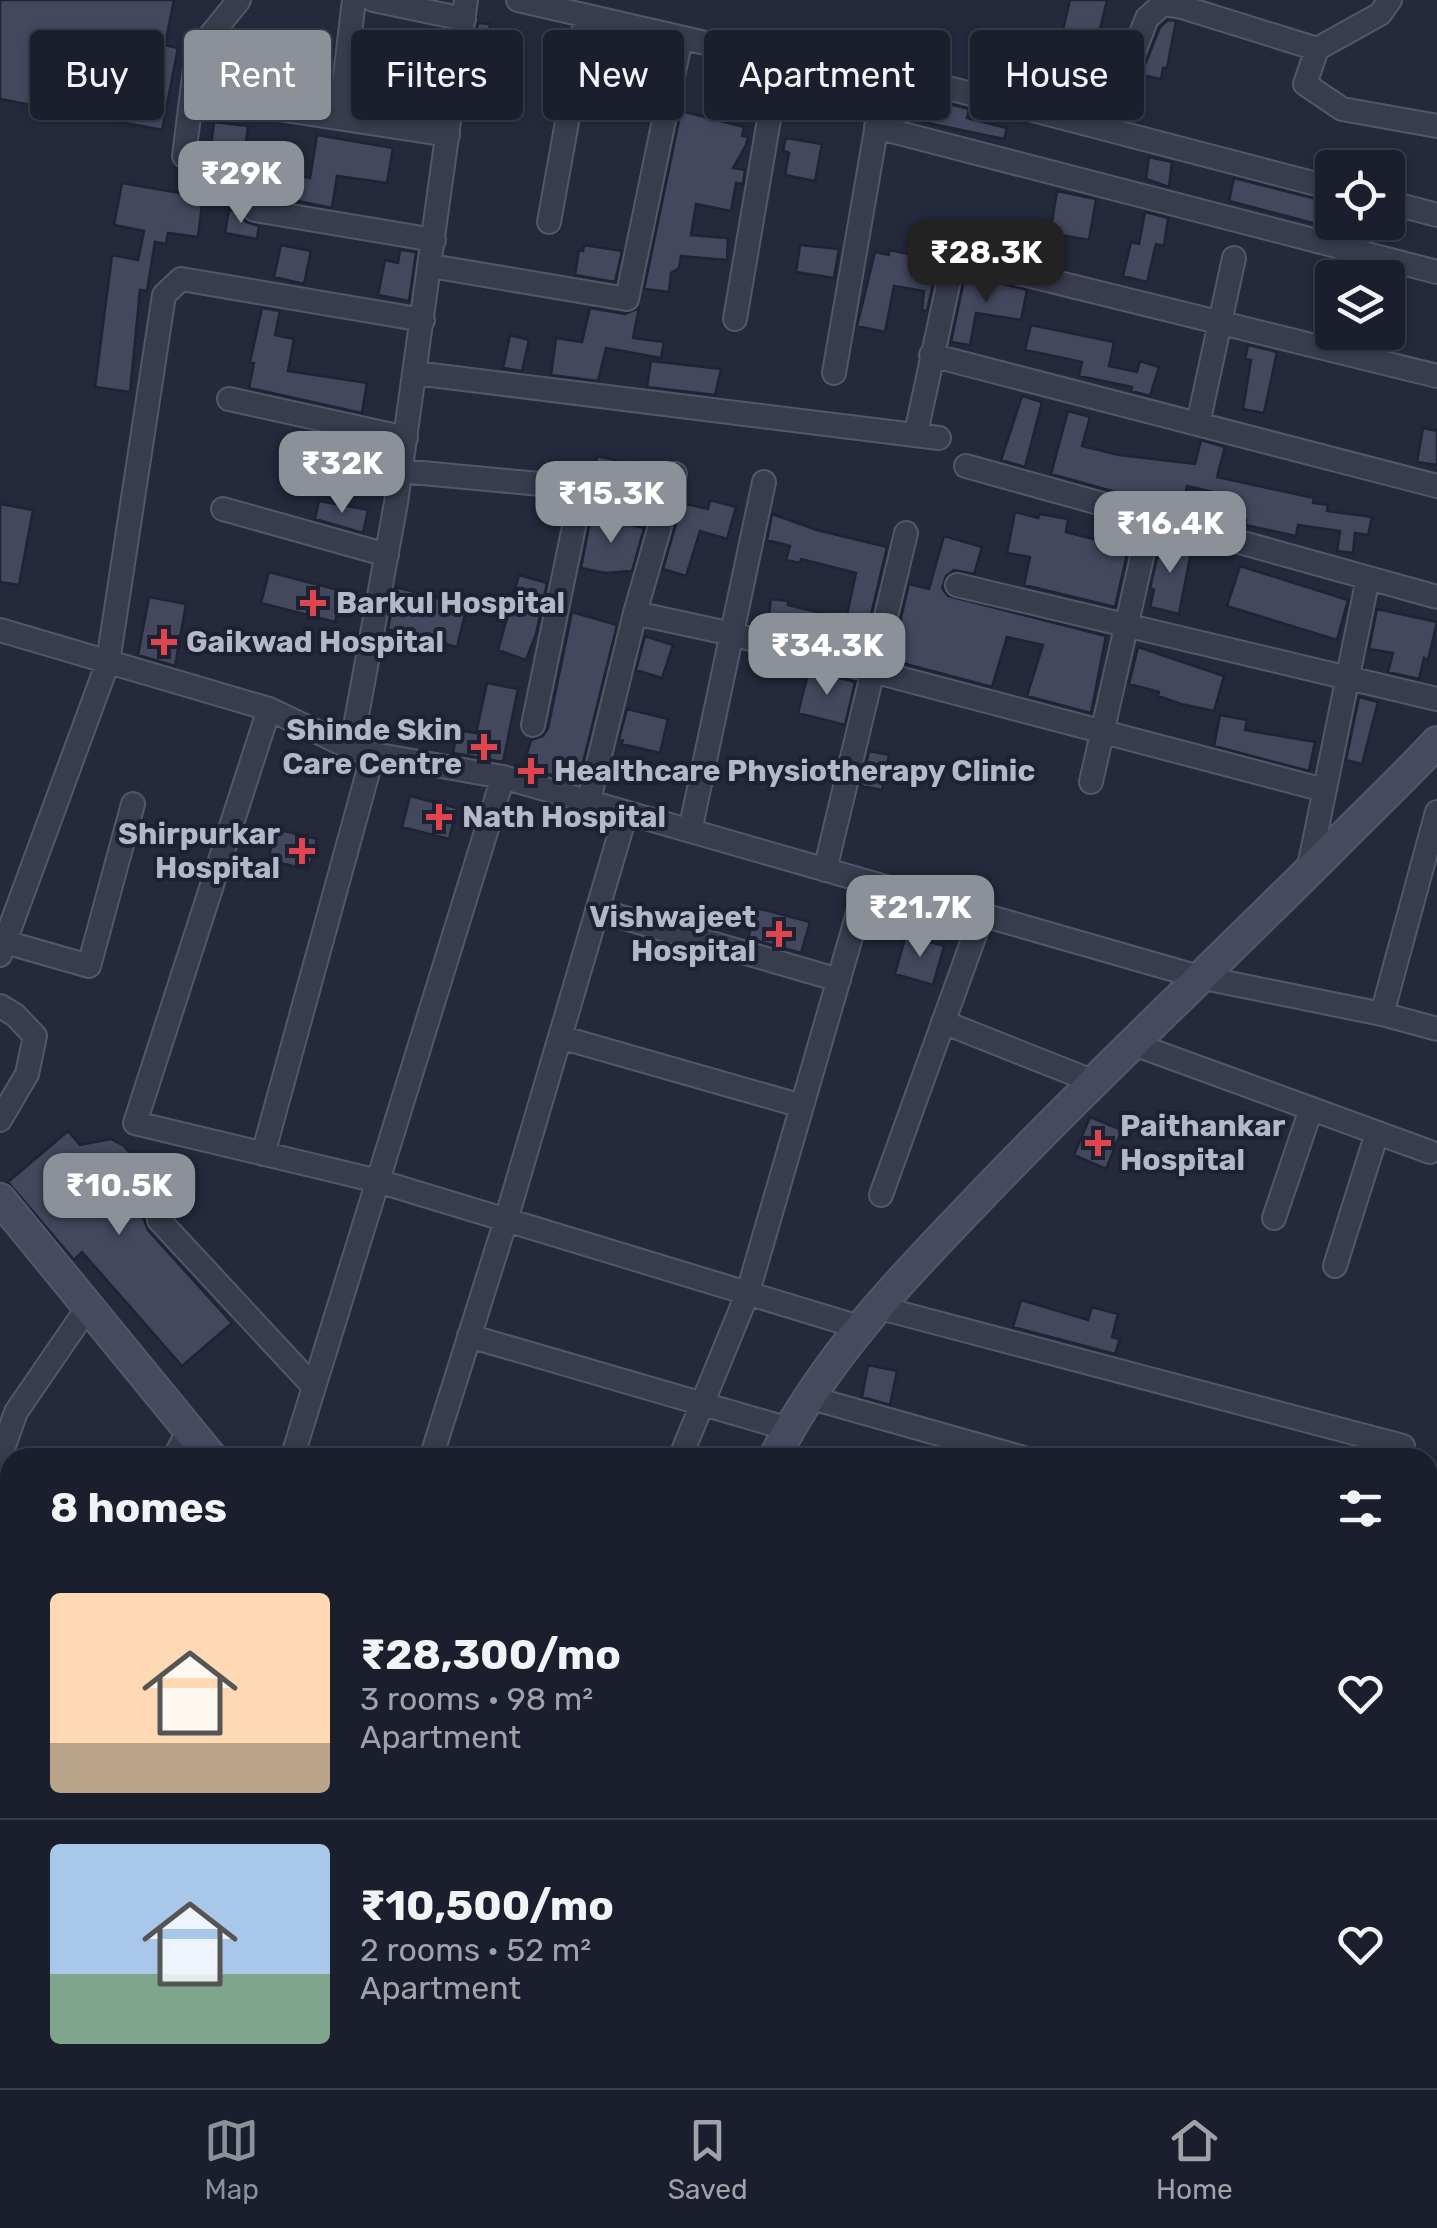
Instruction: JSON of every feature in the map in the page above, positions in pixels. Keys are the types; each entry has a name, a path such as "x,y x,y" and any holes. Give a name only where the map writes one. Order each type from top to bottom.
{"street":[{"path":"184,156 197,52 239,0"},
{"path":"340,118 354,0"},
{"path":"264,1154 362,751 465,9 373,0"},
{"path":"518,0 645,30"},
{"path":"1390,0 1380,14 1316,49 1306,84 1342,109 1437,126"},
{"path":"1142,30 1147,18 1163,4 1316,49"},
{"path":"549,222 586,17"},
{"path":"950,88 1315,184"},
{"path":"331,117 448,135"},
{"path":"430,266 627,299 664,120"},
{"path":"736,318 769,120"},
{"path":"834,374 877,120"},
{"path":"876,127 1437,272"},
{"path":"1405,207 1437,215"},
{"path":"256,210 434,240"},
{"path":"415,373 927,435 931,355 954,256 1437,376"},
{"path":"1198,424 1234,258"},
{"path":"134,804 90,966 3,948 108,662 164,295 181,279 423,320"},
{"path":"931,355 1437,486"},
{"path":"230,399 406,438"},
{"path":"966,466 1437,597"},
{"path":"401,471 582,488 532,725"},
{"path":"590,800 635,612 675,474"},
{"path":"690,832 764,482"},
{"path":"224,510 387,556"},
{"path":"825,870 906,533"},
{"path":"1091,782 1144,548"},
{"path":"1308,872 1368,578"},
{"path":"958,585 1437,699"},
{"path":"635,612 1324,790"},
{"path":"0,630 269,709 362,751 503,778 590,800 1199,977 1437,1029"},
{"path":"269,709 135,1124 378,1182 748,1292 868,1317 1403,1446"},
{"path":"779,1448 808,1397 868,1317 1092,1080 1437,742"},
{"path":"295,1448 503,778"},
{"path":"1382,1014 1428,873 1437,812"},
{"path":"433,1448 506,1220 626,813"},
{"path":"684,1448 748,1292 867,882"},
{"path":"597,910 839,980"},
{"path":"880,1195 982,915"},
{"path":"0,1006 16,1015 35,1036 27,1074 0,1120"},
{"path":"943,1022 1092,1080"},
{"path":"560,1037 802,1106"},
{"path":"1131,1043 1430,1152"},
{"path":"1274,1218 1312,1108"},
{"path":"1335,1266 1377,1132"},
{"path":"0,1199 204,1448"},
{"path":"159,1220 314,1387"},
{"path":"2,1448 8,1410 88,1307"},
{"path":"469,1336 789,1428"},
{"path":"808,1397 989,1448"},
{"path":"179,1448 189,1430"}],"building":[{"path":"0,0 174,0 165,45 178,48 164,120 164,30 30,30 30,105 0,99"},
{"path":"1070,0 1107,0 1100,30 1063,30"},
{"path":"1168,20 1176,21 1167,68 1163,68 1161,79 1144,76 1160,27"},
{"path":"478,23 490,24 489,30 477,30"},
{"path":"950,104 969,109 970,120 1007,128 1004,139 913,120 950,120"},
{"path":"684,112 704,120 744,127 746,145 733,168 745,170 743,184 736,183 731,211 696,204 691,235 728,238 727,260 681,256 679,268 671,273 669,292 644,289"},
{"path":"110,120 164,120 162,130"},
{"path":"214,122 248,126 244,158 210,153"},
{"path":"317,135 393,148 387,183 337,176 332,208 269,195 274,171 310,178"},
{"path":"786,138 822,144 815,181 785,175 789,153 783,150"},
{"path":"1149,157 1172,162 1169,187 1146,179"},
{"path":"1234,178 1315,199 1315,224 1229,201"},
{"path":"122,183 203,197 198,237 168,233 166,244 155,242 147,291 140,290 130,392 95,387 112,255 138,260 144,231 114,225"},
{"path":"1057,191 1096,199 1089,240 1050,233"},
{"path":"229,210 240,212 246,222 259,226 257,239 225,233"},
{"path":"1145,212 1168,218 1164,246 1156,244 1147,282 1123,276 1131,242 1139,244"},
{"path":"281,245 311,251 304,284 274,277"},
{"path":"584,245 622,251 615,282 575,275 579,250 583,251"},
{"path":"800,245 839,249 834,278 796,272"},
{"path":"400,250 416,252 409,301 378,295 385,260 398,263"},
{"path":"889,250 938,260 927,311 922,310 924,291 894,286 885,332 857,326 875,252 889,255"},
{"path":"965,275 1027,290 1021,320 976,313 970,345 951,342"},
{"path":"262,308 280,311 275,335 294,339 288,371 367,383 362,413 249,388 254,363 250,362"},
{"path":"590,308 625,314 639,308 633,338 664,342 661,358 606,348 598,381 551,375 556,338 582,342"},
{"path":"1031,325 1114,342 1109,366 1137,372 1140,361 1159,367 1150,396 1131,391 1132,387 1079,376 1082,362 1025,350"},
{"path":"510,335 529,340 522,371 503,368"},
{"path":"1248,345 1277,352 1264,413 1243,409 1251,360 1245,359"},
{"path":"651,361 721,369 715,395 647,387"},
{"path":"1022,396 1042,402 1025,467 1001,460"},
{"path":"1068,411 1090,417 1082,446 1119,455 1195,464 1201,440 1225,447 1217,477 1314,498 1313,503 1328,505 1327,511 1372,517 1368,535 1355,533 1353,553 1337,551 1340,531 1298,525 1296,536 1245,525 1246,520 1223,517 1224,508 1216,507 1213,492 1187,486 1183,505 1126,495 1051,474"},
{"path":"1423,428 1437,431 1437,465 1417,462"},
{"path":"597,456 638,465 661,465 652,501 597,492 593,478"},
{"path":"710,500 736,507 727,539 700,531 686,576 663,569 682,503 708,509"},
{"path":"319,501 368,510 363,533 315,519"},
{"path":"0,504 33,510 19,585 0,582"},
{"path":"1015,512 1068,519 1066,532 1105,542 1111,523 1141,532 1129,545 1115,607 1024,585 1030,557 1007,553"},
{"path":"772,514 887,547 862,653 767,628 771,599 846,619 856,573 801,559 800,563 786,560 790,546 767,540"},
{"path":"591,516 644,528 632,571 605,573 581,568"},
{"path":"944,536 982,547 974,574 954,570 946,576 942,588 948,596 1106,636 1091,713 1027,696 1043,645 1007,637 992,687 891,660 909,584 929,589"},
{"path":"1155,538 1192,547 1179,614 1150,607 1159,550"},
{"path":"1240,566 1348,600 1337,640 1227,606"},
{"path":"269,572 342,591 335,622 261,603"},
{"path":"519,575 547,583 526,660 498,650"},
{"path":"396,587 467,606 457,647 388,629"},
{"path":"149,597 186,604 175,666 138,655"},
{"path":"1377,609 1437,622 1419,679 1388,672 1393,653 1369,649"},
{"path":"572,612 617,625 578,783 523,767 531,740 543,736 548,728"},
{"path":"645,636 673,645 662,678 636,670"},
{"path":"1138,647 1224,676 1214,711 1181,704 1158,696 1159,692 1129,684"},
{"path":"809,670 855,682 845,725 798,713"},
{"path":"487,683 518,689 503,762 453,753 457,730 476,733"},
{"path":"1359,697 1378,702 1362,764 1346,760"},
{"path":"627,709 668,719 660,753 622,744 619,739"},
{"path":"1220,715 1247,720 1245,730 1315,742 1309,771 1214,746"},
{"path":"869,751 889,755 882,790 861,786"},
{"path":"410,796 457,808 449,839 402,827"},
{"path":"276,829 317,839 309,870 268,860"},
{"path":"757,908 810,922 801,953 748,938"},
{"path":"906,935 944,946 933,985 895,974"},
{"path":"1090,1117 1122,1130 1106,1169 1074,1155"},
{"path":"68,1131 80,1145 111,1139 124,1146 156,1185 132,1207 232,1323 182,1366 82,1252 74,1260 8,1182"},
{"path":"1021,1300 1088,1320 1092,1307 1118,1314 1112,1337 1120,1339 1115,1354 1013,1327"},
{"path":"868,1365 897,1371 890,1405 862,1397"}],"place":[{"name":"Barkul Hospital","path":"313,603"},
{"name":"Gaikwad Hospital","path":"164,642"},
{"name":"Shinde Skin Care Centre","path":"484,747"},
{"name":"Healthcare Physiotherapy Clinic","path":"531,771"},
{"name":"Nath Hospital","path":"439,817"},
{"name":"Shirpurkar Hospital","path":"302,851"},
{"name":"Vishwajeet Hospital","path":"779,934"},
{"name":"Paithankar Hospital","path":"1098,1143"}]}
